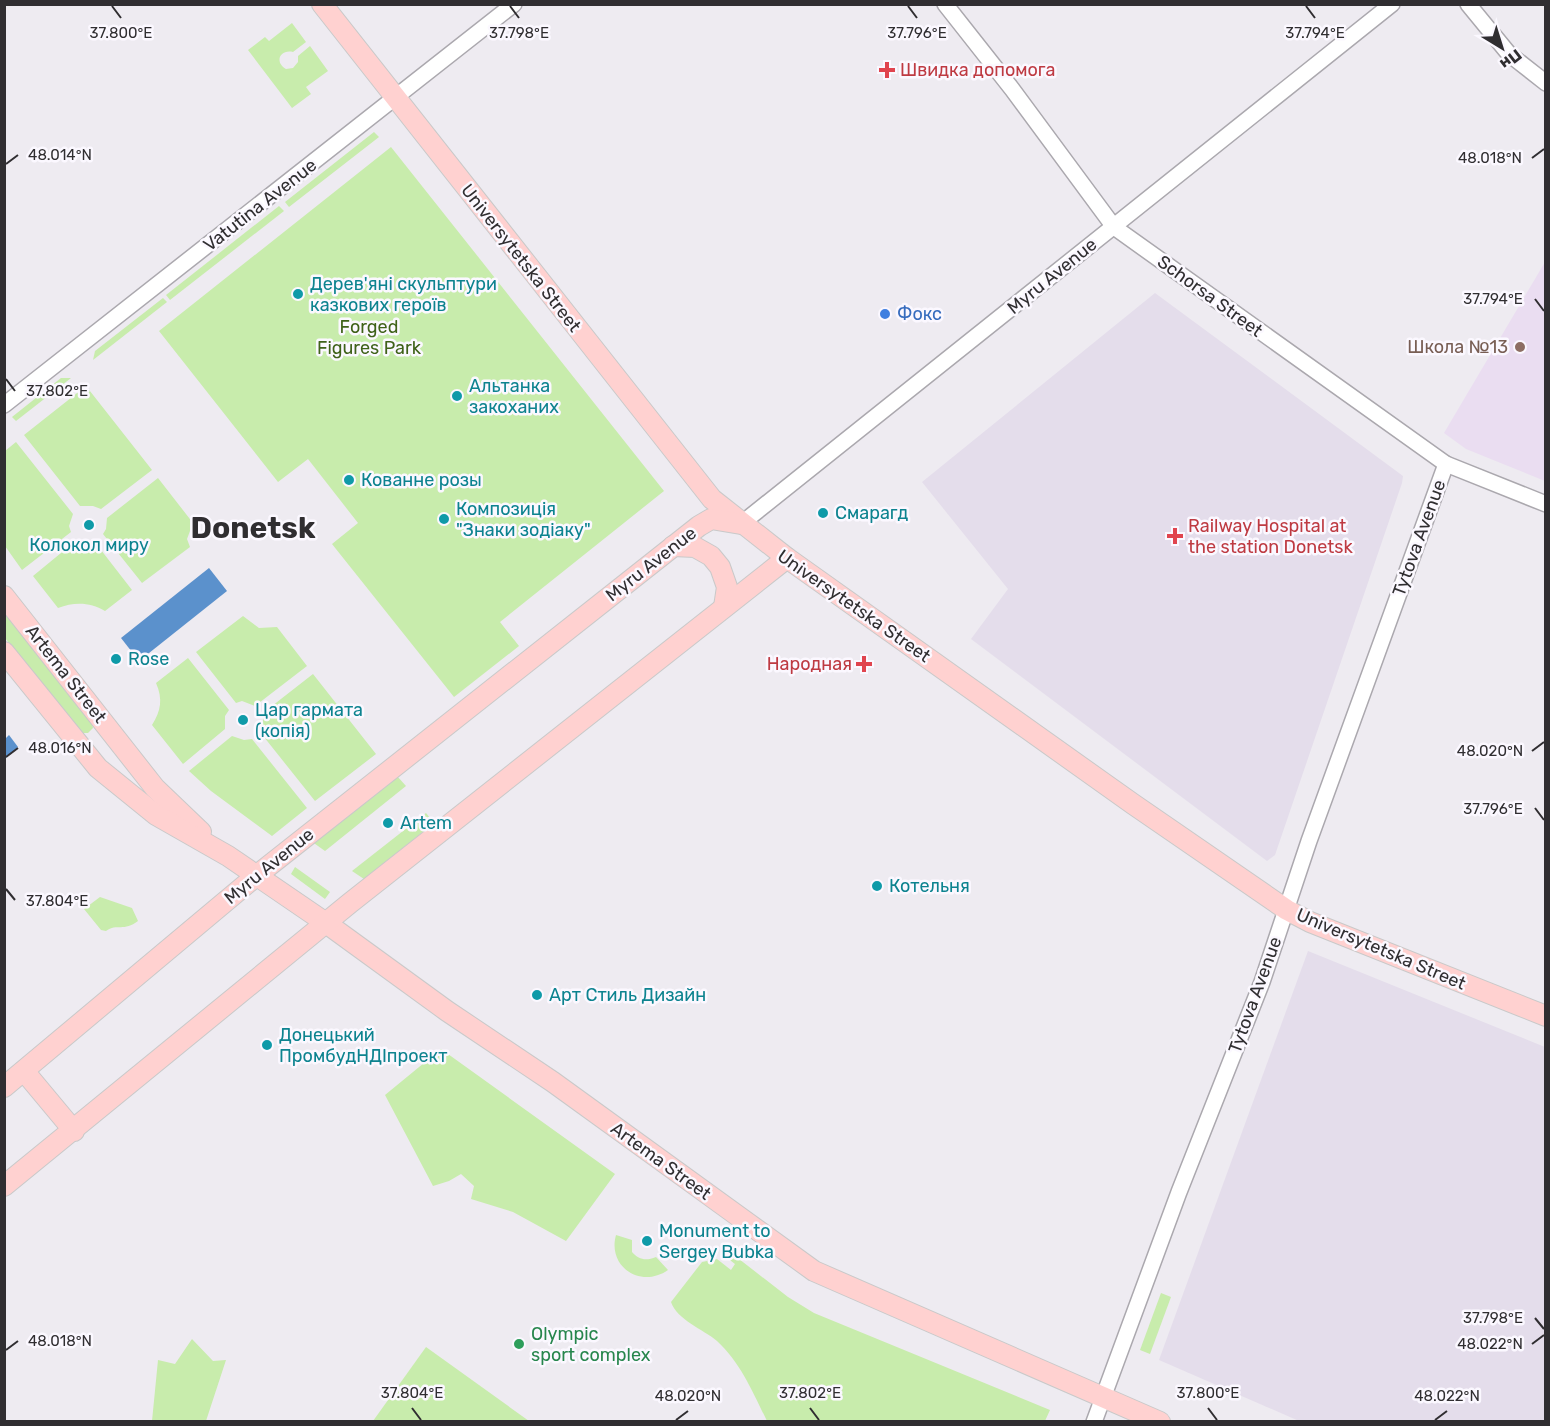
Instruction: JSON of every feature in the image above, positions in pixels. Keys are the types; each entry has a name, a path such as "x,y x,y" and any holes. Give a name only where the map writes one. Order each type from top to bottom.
{"main road":[{"name":"Universytetska Street","path":"322,4 712,499 741,524 1133,804 1287,910 1310,922 1545,1016"},
{"name":"Myru Avenue","path":"4,1087 256,876 673,546 711,519 741,524"},
{"path":"673,546 695,547 711,556 720,567 727,587 724,607"},
{"path":"4,1186 326,923 787,558"},
{"name":"Artema Street","path":"4,596 155,788 228,856"},
{"name":"Artema Street","path":"4,652 98,768 131,796 156,815 228,856 326,923 447,1011 553,1082 814,1271 1160,1422"},
{"path":"66,730 83,742 93,741 99,737 101,730 93,709"},
{"path":"24,1071 74,1131"}],"street":[{"name":"Vatutina Avenue","path":"4,405 514,4"},
{"name":"Schorsa Street","path":"945,4 1012,89 1114,227 1446,464 1545,504"},
{"name":"Myru Avenue","path":"741,524 1392,4"},
{"path":"1468,4 1509,54 1545,83"},
{"name":"Tytova Avenue","path":"1094,1422 1179,1191 1258,991 1309,841 1446,464"}],"shaded area":[{"name":"Школа №13","path":"1545,262 1545,481 1466,449 1444,433"},
{"name":"Railway Hospital at the station Donetsk","path":"1155,293 1403,476 1275,855 1267,861 971,639 1008,589 922,482"},
{"path":"1308,951 1545,1047 1545,1421 1299,1421 1159,1360"}],"green space":[{"path":"292,23 306,42 293,52 282,54 280,63 282,66 286,69 293,68 298,62 298,56 310,46 328,71 306,87 311,94 292,108 248,50 265,37 269,41"},
{"path":"374,132 379,137 289,207 285,202"},
{"name":"Forged Figures Park","path":"391,147 664,491 500,622 519,646 454,697 332,544 358,523 308,459 278,482 159,331"},
{"path":"279,206 284,211 170,300 166,295"},
{"path":"163,298 167,302 93,360 95,351"},
{"path":"61,378 71,378 16,421 12,417"},
{"path":"86,386 152,470 101,509 93,506 80,506 24,435"},
{"path":"16,442 73,514 69,526 71,532 22,570 5,546 5,451"},
{"path":"158,478 193,523 187,539 190,547 142,583 103,534 107,518"},
{"path":"78,539 87,542 94,541 132,590 105,611 82,604 58,608 33,576"},
{"path":"4,612 92,723 93,728 88,733 78,730 5,638"},
{"path":"243,616 259,628 277,627 307,666 255,706 242,701 236,703 196,652"},
{"path":"188,658 229,710 225,716 225,729 183,764 152,725 160,705 160,694 156,683"},
{"path":"313,674 376,754 315,801 260,732 263,727 263,713"},
{"path":"232,736 244,740 252,739 307,808 272,836 211,791 189,771"},
{"path":"397,776 406,786 325,851 311,841"},
{"path":"426,813 434,823 364,879 352,871"},
{"path":"295,867 330,892 325,899 291,874"},
{"path":"100,897 132,908 138,921 129,926 101,930 84,909"},
{"path":"441,1049 615,1174 566,1241 513,1212 471,1199 474,1186 461,1174 433,1186 385,1095"},
{"path":"616,1235 632,1240 632,1252 637,1257 646,1259 656,1257 668,1270 647,1277 628,1272 617,1257"},
{"path":"730,1252 788,1297 814,1313 1050,1410 1045,1421 767,1421 733,1359 717,1341 679,1314 671,1302 702,1262 717,1259 731,1270 735,1264 726,1257"},
{"path":"1161,1293 1171,1297 1150,1354 1140,1350"},
{"path":"192,1339 213,1361 226,1360 206,1421 152,1421 158,1360 175,1364"},
{"path":"426,1347 529,1421 373,1421"}],"water":[{"path":"209,568 227,591 139,661 121,638"},
{"path":"9,735 18,747 5,759 5,739"}],"place":[{"name":"Швидка допомога","path":"887,70"},
{"name":"Дерев'яні скульптури казкових героїв","path":"298,294"},
{"name":"Фокс","path":"885,314"},
{"name":"Школа №13","path":"1520,347"},
{"name":"Альтанка закоханих","path":"457,396"},
{"name":"Кованне розы","path":"349,480"},
{"name":"Смарагд","path":"823,513"},
{"name":"Композиція \"Знаки зодіаку\"","path":"444,519"},
{"name":"Колокол миру","path":"89,525"},
{"name":"Railway Hospital at the station Donetsk","path":"1175,536"},
{"name":"Rose","path":"116,659"},
{"name":"Народная","path":"864,664"},
{"name":"Цар гармата (копія)","path":"243,720"},
{"name":"Artem","path":"388,823"},
{"name":"Котельня","path":"877,886"},
{"name":"Арт Стиль Дизайн","path":"537,995"},
{"name":"Донецький ПромбудНДІпроект","path":"267,1045"},
{"name":"Monument to Sergey Bubka","path":"647,1241"},
{"name":"Olympic sport complex","path":"519,1344"}],"district":[{"name":"Donetsk","path":"253,528"}]}
